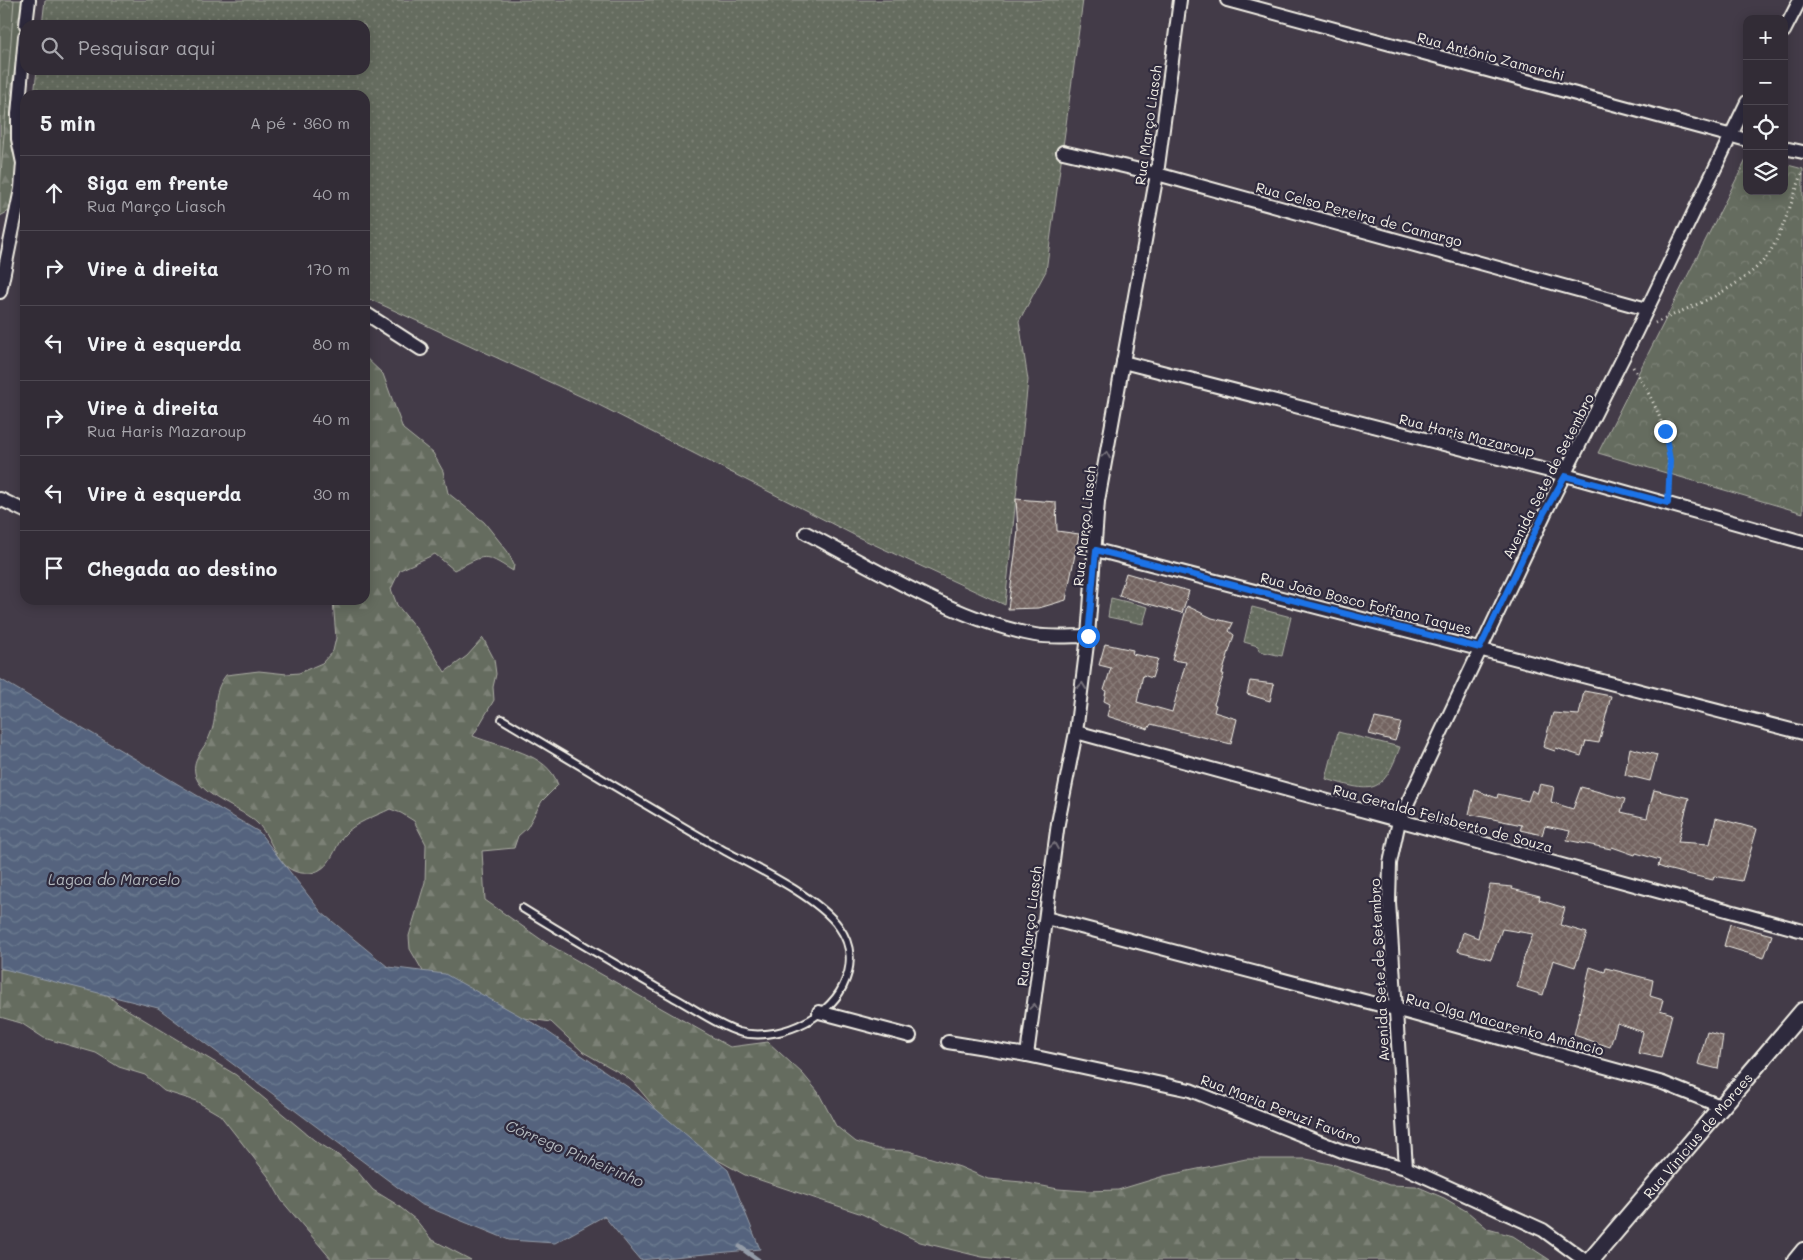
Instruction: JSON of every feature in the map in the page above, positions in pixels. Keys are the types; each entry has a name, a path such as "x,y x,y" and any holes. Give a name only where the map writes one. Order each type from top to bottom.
{"street":[{"path":"27,20 30,0"},
{"name":"Rua Março Liasch","path":"1027,1055 1058,823 1076,732 1088,636 1096,550 1098,501 1157,174 1180,0"},
{"name":"Rua Antônio Zamarchi","path":"1227,0 1743,139"},
{"path":"1788,22 1800,0"},
{"path":"20,90 22,75"},
{"path":"20,92 18,114 20,147"},
{"name":"Avenida Sete de Setembro","path":"1406,1168 1395,1009 1390,863 1399,821 1544,513 1565,476 1745,105"},
{"path":"1788,149 1803,152"},
{"name":"Rua Celso Pereira de Camargo","path":"1063,152 1157,174 1647,309"},
{"path":"0,292 20,194"},
{"path":"370,316 421,349"},
{"name":"Rua Haris Mazaroup","path":"1123,362 1668,503 1803,542"},
{"path":"0,499 20,508"},
{"path":"806,533 918,591 1002,627 1037,636 1088,636"},
{"name":"Rua João Bosco Foffano Taques","path":"1096,550 1803,733"},
{"name":"Rua Geraldo Felisberto de Souza","path":"1076,732 1803,931"},
{"name":"Rua Olga Macarenko Amâncio","path":"1046,918 1395,1009 1663,1083 1720,1106"},
{"name":"Rua Vinicius de Moraes","path":"1591,1260 1720,1106 1803,1011"},
{"path":"820,1012 910,1036"},
{"name":"Rua Maria Peruzi Faváro","path":"948,1042 1027,1055 1190,1090 1342,1151 1406,1168 1543,1230 1584,1260"},
{"path":"1794,1260 1803,1249"}],"lane":[{"path":"502,720 746,862 826,912 839,926 849,944 850,968 843,986 834,1000 803,1024 768,1034 741,1032 727,1027 599,955 522,908"}],"path":[{"path":"1636,332 1727,288 1748,275 1765,259 1776,238 1803,172"},
{"path":"1624,356 1652,398 1665,431 1670,460 1668,503"}],"green space":[{"path":"0,0 23,0 22,20 20,20 20,62 13,78 11,93 20,114 20,194 13,209 0,216"},
{"path":"0,0 14,0 0,188"},
{"path":"45,0 1083,0 1046,271 1019,321 1028,380 1005,605 860,538 593,402 370,299 370,90 35,90 36,75 370,75 370,20 43,20"},
{"path":"1788,165 1803,169 1803,513 1598,453 1743,166 1743,195 1788,195"},
{"path":"370,362 383,374 403,429 433,453 443,471 448,493 484,522 508,552 514,565 513,571 484,557 454,570 435,554 400,570 391,589 397,605 423,637 445,672 467,656 483,638 494,659 496,674 493,687 494,700 473,736 534,758 553,774 558,785 542,801 527,828 518,836 514,848 482,851 485,900 546,943 730,1047 768,1042 803,1074 818,1092 836,1126 856,1142 882,1150 909,1151 960,1167 988,1179 1086,1191 1118,1190 1164,1176 1246,1159 1306,1159 1335,1165 1389,1185 1416,1186 1444,1198 1468,1212 1488,1229 1513,1236 1550,1260 1011,1260 982,1257 920,1242 862,1214 745,1175 714,1158 666,1121 634,1083 624,1075 583,1052 551,1022 523,1018 428,980 410,949 409,936 425,882 426,844 414,821 390,809 359,823 344,835 328,863 317,871 299,873 283,863 258,824 212,795 198,781 195,773 195,762 213,727 216,698 226,675 259,671 287,674 299,673 322,663 333,651 336,638 333,605 370,605"},
{"path":"1111,598 1148,607 1143,624 1108,617"},
{"path":"1252,607 1291,617 1282,656 1259,651 1258,646 1244,642"},
{"path":"1338,732 1400,747 1387,775 1381,783 1373,787 1364,788 1326,779"},
{"path":"0,969 19,970 98,987 118,1004 236,1075 314,1140 338,1155 357,1171 373,1190 396,1204 416,1220 431,1239 471,1260 332,1260 282,1201 268,1176 220,1115 196,1101 164,1091 145,1075 119,1067 96,1053 44,1038 21,1023 0,1017"}],"water":[{"name":"Lagoa do Marcelo","path":"0,679 259,832 321,912 388,967 445,974 542,1028 638,1094 728,1170 760,1249 640,1260 604,1216 555,1243 509,1240 420,1204 158,1008 0,968"}],"building":[{"path":"1016,499 1056,502 1057,531 1079,534 1066,600 1039,608 1008,609 1018,531"},
{"path":"1126,573 1189,591 1182,613 1119,596"},
{"path":"1187,606 1212,618 1233,623 1229,631 1234,635 1214,704 1216,705 1214,712 1237,719 1231,744 1151,724 1148,729 1107,716 1110,704 1104,701 1106,691 1104,690 1111,668 1099,665 1105,644 1133,650 1132,654 1158,659 1152,678 1143,675 1137,702 1172,712 1186,662 1172,660"},
{"path":"1250,681 1274,684 1270,701 1247,694"},
{"path":"1584,691 1611,696 1599,743 1586,741 1581,756 1556,748 1555,751 1543,747 1553,713 1579,715"},
{"path":"1375,718 1401,723 1395,741 1369,734"},
{"path":"1630,748 1657,755 1650,781 1625,775"},
{"path":"1540,784 1554,787 1551,802 1573,809 1581,787 1625,799 1621,812 1647,818 1654,790 1689,798 1678,842 1710,844 1716,818 1757,829 1742,881 1714,876 1713,880 1666,869 1658,866 1660,860 1636,853 1635,855 1612,847 1611,849 1567,840 1570,831 1545,826 1542,835 1520,830 1522,825 1469,814 1475,790 1497,798 1498,794 1528,801 1532,790 1537,794"},
{"path":"1490,885 1513,887 1512,889 1540,896 1539,900 1565,908 1560,925 1587,933 1575,967 1553,960 1543,995 1517,987 1524,958 1533,934 1502,929 1491,959 1458,951 1463,932 1478,938"},
{"path":"1730,924 1772,935 1764,958 1724,946"},
{"path":"1590,967 1605,972 1606,968 1653,980 1650,996 1663,1000 1660,1010 1672,1014 1661,1058 1638,1053 1643,1032 1617,1023 1610,1047 1574,1035"},
{"path":"1707,1032 1723,1036 1718,1069 1698,1064"}],"waterway":[{"name":"Córrego Pinheirinho","path":"740,1247 758,1260"}],"route":[{"path":"1088,636 1096,550 1480,648 1544,513 1565,476 1668,503 1670,460 1665,431"}]}
